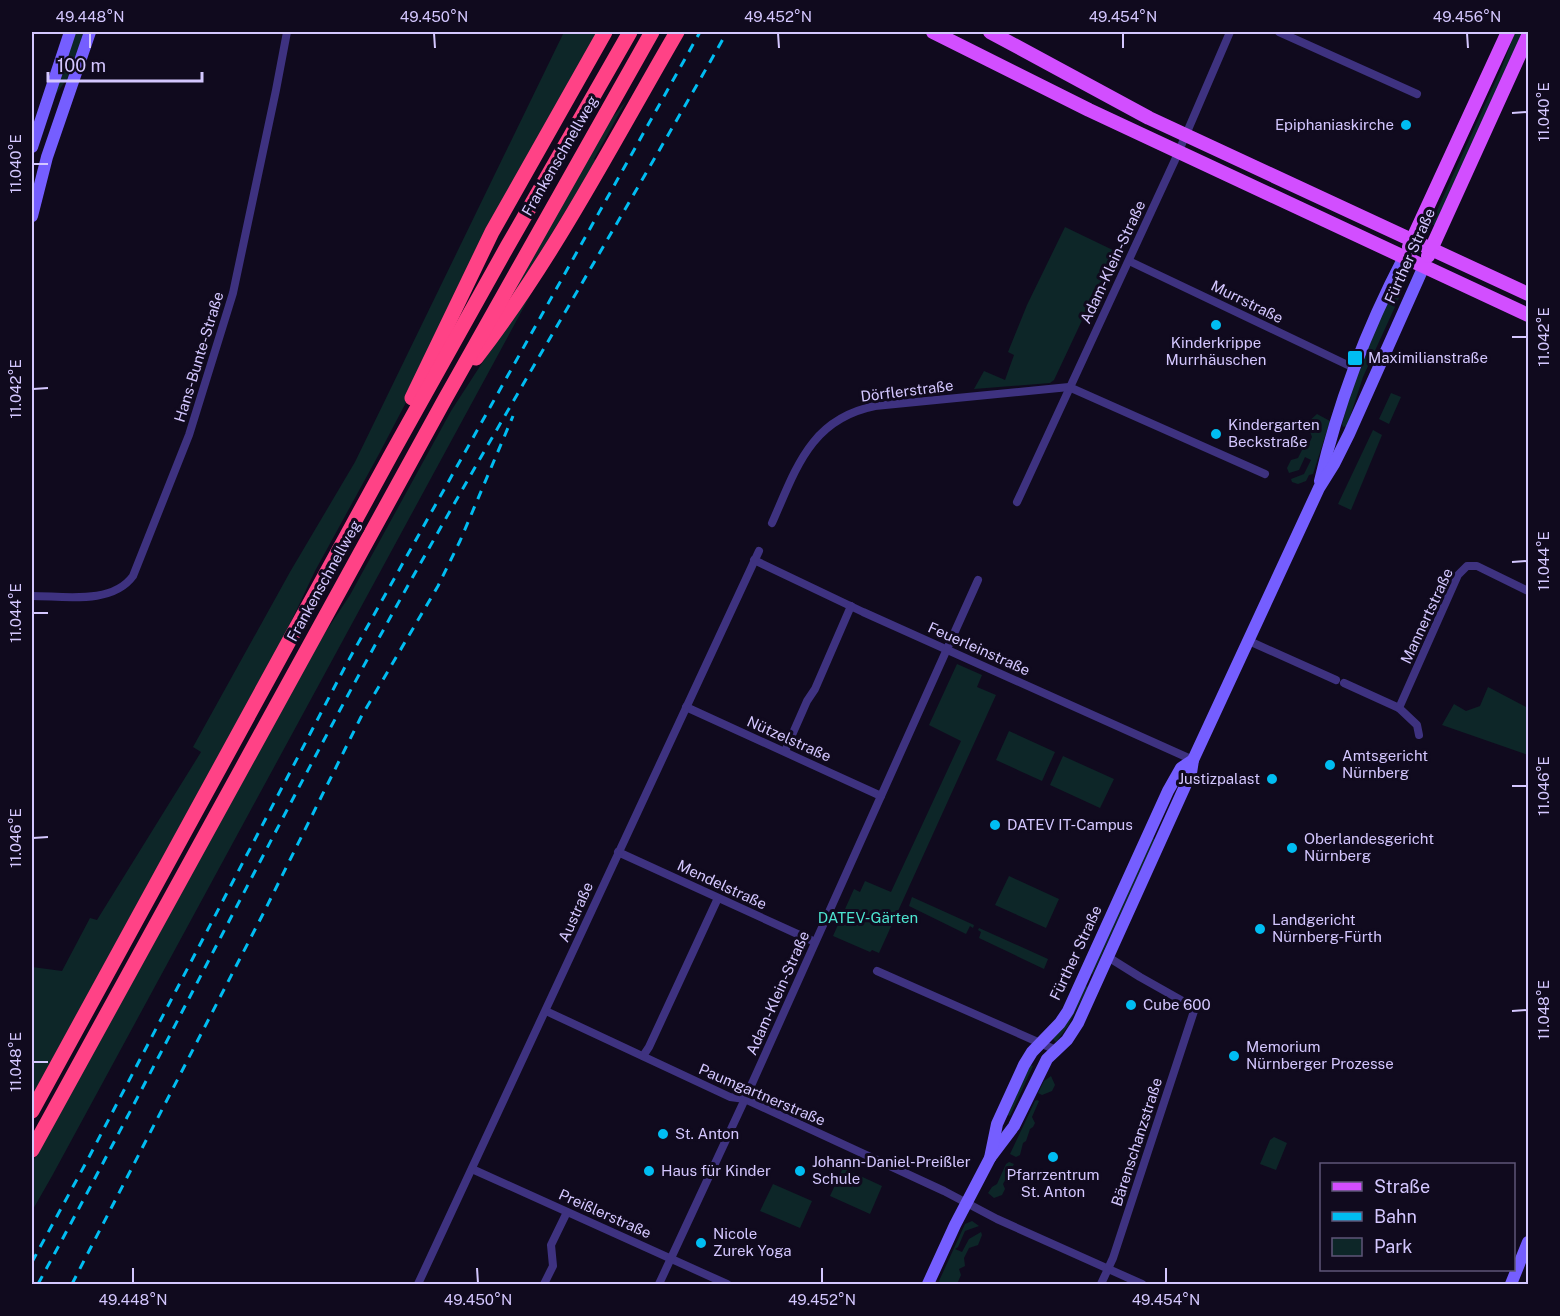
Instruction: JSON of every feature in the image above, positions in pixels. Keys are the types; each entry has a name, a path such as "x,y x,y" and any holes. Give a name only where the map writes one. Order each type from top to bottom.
{"highway":[{"path":"393,453 403,416 488,240 605,32"},
{"name":"Frankenschnellweg","path":"32,1111 507,247 630,32"},
{"name":"Frankenschnellweg","path":"32,1150 445,399 652,32"},
{"path":"445,399 491,338 560,233 677,32"}],"main road":[{"path":"32,147 70,32"},
{"path":"32,216 34,194 90,32"},
{"path":"933,32 1089,110 1528,315"},
{"path":"990,32 1099,92 1186,135 1528,294"},
{"name":"Fürther Straße","path":"1319,488 1325,460 1354,368 1508,32"},
{"name":"Fürther Straße","path":"928,1284 990,1158 1014,1126 1043,1067 1074,1030 1191,773 1193,760 1319,488 1341,450 1528,36"},
{"name":"Fürther Straße","path":"990,1158 998,1124 1027,1060 1064,1018 1168,791 1182,768 1193,760"},
{"path":"1511,1284 1528,1242"}],"street":[{"name":"Hans-Bunte-Straße","path":"32,596 100,596 120,589 133,576 189,435 230,304 287,32"},
{"name":"Adam-Klein-Straße","path":"1017,502 1179,152 1230,32"},
{"path":"1279,32 1417,94"},
{"path":"45,105 63,111"},
{"name":"Murrstraße","path":"1129,261 1354,368"},
{"path":"1069,387 1265,474"},
{"name":"Dörflerstraße","path":"772,523 793,475 806,453 821,432 848,413 875,406 1069,387"},
{"name":"Feuerleinstraße","path":"757,556 851,606 1193,760"},
{"name":"Austraße","path":"418,1284 757,556"},
{"name":"Mannertstraße","path":"1399,708 1458,575 1467,566 1477,566 1528,591"},
{"name":"Adam-Klein-Straße","path":"659,1284 745,1099 978,580"},
{"path":"785,751 851,606"},
{"path":"1249,641 1399,708 1417,725 1419,735"},
{"name":"Nützelstraße","path":"686,707 881,796"},
{"name":"Mendelstraße","path":"618,852 815,942"},
{"path":"642,1056 649,1047 718,898"},
{"name":"Bärenschanzstraße","path":"1101,1284 1195,1008 1108,957"},
{"path":"877,971 1056,1050"},
{"name":"Paumgartnerstraße","path":"546,1011 730,1097 745,1099 997,1219 1142,1284"},
{"name":"Preißlerstraße","path":"472,1169 728,1284"},
{"path":"544,1284 553,1266 551,1245 567,1212"}],"green space":[{"path":"76,32 84,32 67,79 56,94 55,92"},
{"path":"564,32 600,32 379,454 315,571 279,647 32,1098 32,967 62,971 90,918 97,920 201,752 193,747 290,572 355,462"},
{"path":"1515,32 1523,32 1507,72 1436,226 1431,224 1502,67"},
{"path":"626,101 594,159 596,161 514,295 510,292 599,134"},
{"path":"1065,227 1119,253 1105,284 1100,282 1054,380 1050,383 974,389 984,371 1005,380 1014,355 1008,352 1027,305"},
{"path":"1395,284 1404,287 1363,377 1347,426 1343,427 1355,377"},
{"path":"531,294 32,1211 32,1163 309,657 350,595 451,411 524,298"},
{"path":"1391,393 1401,397 1389,424 1379,419"},
{"path":"1317,414 1330,421 1313,474 1309,475 1306,481 1298,484 1292,482 1291,479 1304,474 1311,460 1305,457 1299,470 1289,473 1287,468 1291,460 1298,458 1302,450 1307,448 1312,437 1307,423"},
{"path":"1373,430 1382,435 1351,510 1338,504"},
{"name":"DATEV-Gärten","path":"957,664 982,675 977,687 996,695 879,953 872,950 870,952 833,936 854,889 860,892 865,881 891,892 961,741 929,725"},
{"path":"1488,687 1528,708 1528,755 1442,725 1454,704 1466,711 1480,706"},
{"path":"1009,731 1055,752 1042,781 996,760"},
{"path":"1063,756 1114,779 1100,808 1050,785"},
{"path":"1151,837 1155,839 1093,974 1089,972"},
{"path":"1009,876 1059,899 1046,928 995,905"},
{"path":"912,897 974,925 973,928 970,926 966,934 909,906"},
{"path":"979,928 1048,959 1044,969 979,938 981,932"},
{"path":"1084,985 1088,987 1068,1026 1056,1042 1052,1038"},
{"path":"1029,1064 1033,1066 1010,1116 1006,1114"},
{"path":"1051,1076 1055,1085 1052,1091 1042,1095 1038,1093 1044,1081"},
{"path":"1037,1100 1039,1101 1032,1117 1035,1123 1023,1143 1020,1155 1016,1157 1010,1154"},
{"path":"1274,1137 1287,1143 1276,1170 1260,1164 1270,1140"},
{"path":"1009,1162 1014,1164 1003,1184 1005,1189 1002,1195 994,1198 988,1193 997,1184"},
{"path":"843,1168 882,1186 870,1214 830,1196"},
{"path":"773,1184 812,1201 800,1228 760,1211"},
{"path":"972,1221 979,1226 965,1231 955,1249 962,1252 969,1239 981,1232 978,1245 969,1248 964,1258 965,1266 959,1269 961,1275 957,1284 941,1284 939,1281 965,1224"}],"railway":[{"path":"32,1262 347,663 700,32"},
{"path":"38,1284 354,683 727,32"},
{"path":"72,1284 264,912 361,717 438,586 460,541 513,416"}],"place":[{"name":"Epiphaniaskirche","path":"1406,125"},
{"name":"Kinderkrippe Murrhäuschen","path":"1216,325"},
{"name":"Maximilianstraße","path":"1355,358"},
{"name":"Kindergarten Beckstraße","path":"1216,434"},
{"name":"Amtsgericht Nürnberg","path":"1330,765"},
{"name":"Justizpalast","path":"1272,779"},
{"name":"DATEV IT-Campus","path":"995,825"},
{"name":"Oberlandesgericht Nürnberg","path":"1292,848"},
{"name":"Landgericht Nürnberg-Fürth","path":"1260,929"},
{"name":"Cube 600","path":"1131,1005"},
{"name":"Memorium Nürnberger Prozesse","path":"1234,1056"},
{"name":"St. Anton","path":"663,1134"},
{"name":"Pfarrzentrum St. Anton","path":"1053,1157"},
{"name":"Haus für Kinder","path":"649,1171"},
{"name":"Johann-Daniel-Preißler Schule","path":"800,1171"},
{"name":"Nicole Zurek Yoga","path":"701,1243"}]}
